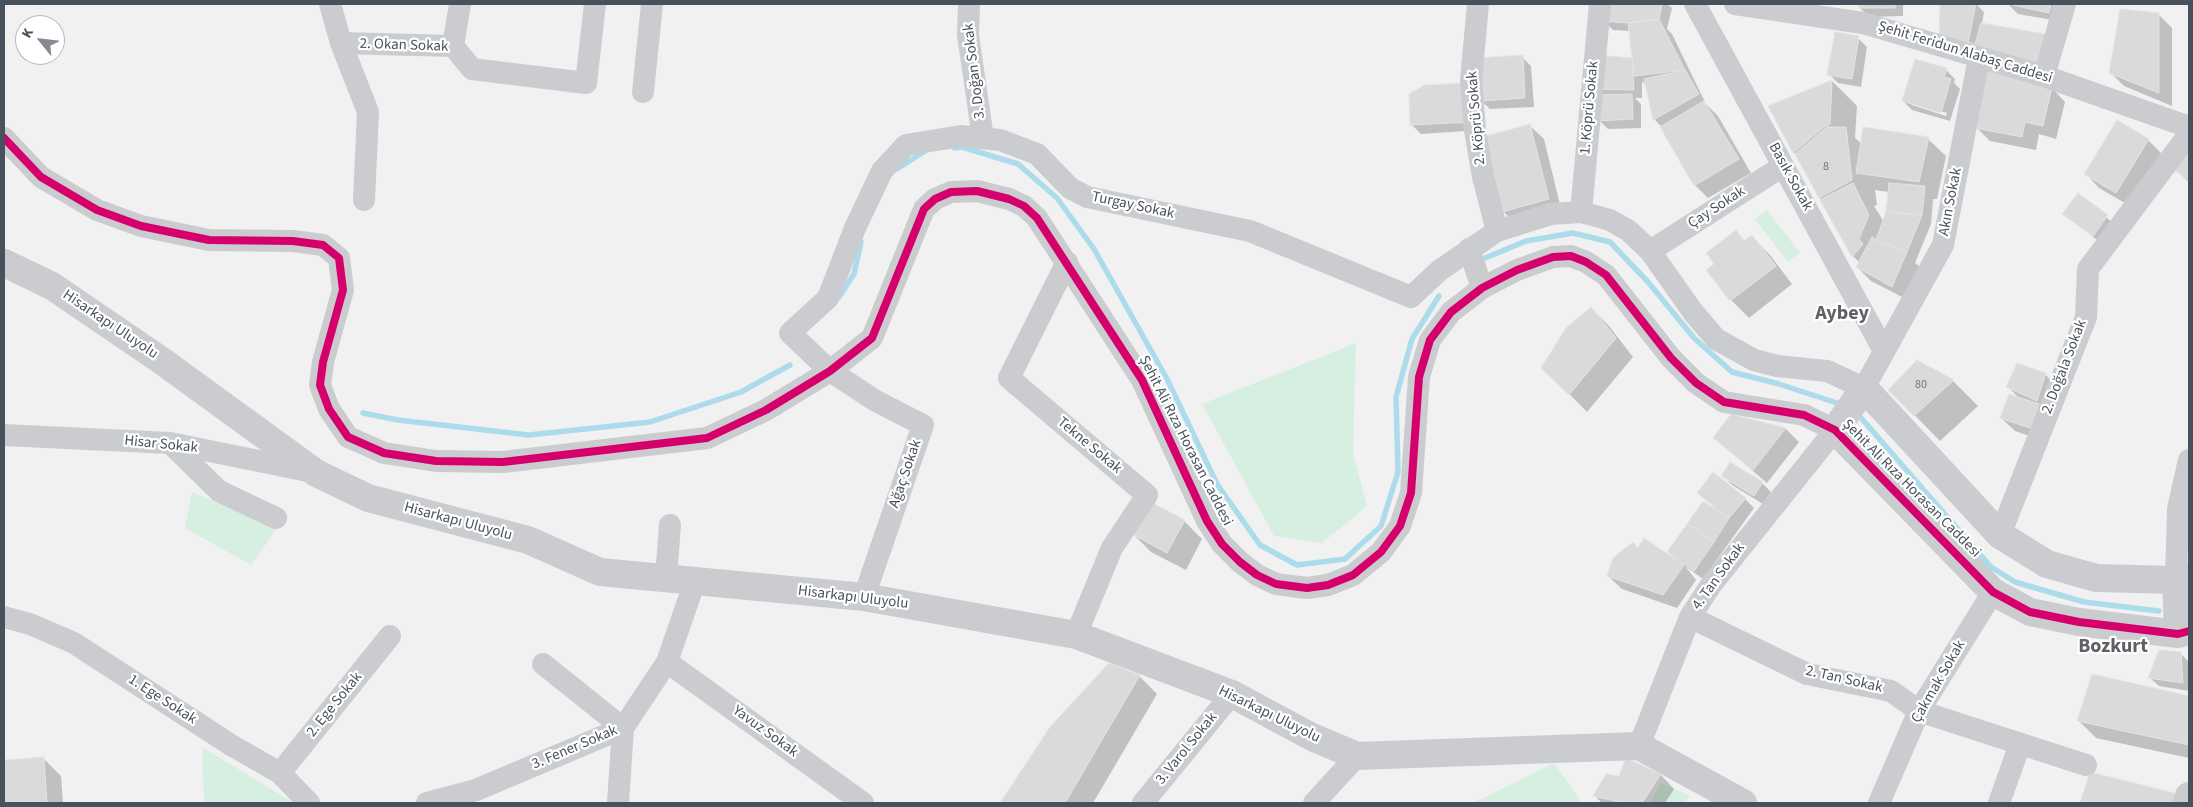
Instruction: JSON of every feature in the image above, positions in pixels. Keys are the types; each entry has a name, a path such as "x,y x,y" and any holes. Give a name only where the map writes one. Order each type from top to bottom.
{"street":[{"name":"2. Okan Sokak","path":"330,4 342,43 453,46 472,69 586,83 595,4"},
{"path":"453,46 460,4"},
{"path":"643,92 652,4"},
{"name":"3. Doğan Sokak","path":"969,4 968,35 983,138"},
{"name":"2. Köprü Sokak","path":"1478,4 1471,80 1475,130 1483,177 1497,231"},
{"name":"1. Köprü Sokak","path":"1580,212 1600,4"},
{"name":"Basık Sokak","path":"1695,4 1884,351"},
{"name":"Şehit Feridun Alabaş Caddesi","path":"1735,4 1757,5 1863,22 1978,58 2044,76 2189,127"},
{"path":"2044,76 2065,4"},
{"path":"342,43 368,112 364,200"},
{"name":"Akın Sokak","path":"1864,388 1943,245 1978,58"},
{"name":"2. Doğala Sokak","path":"2000,535 2086,317 2088,269 2189,134"},
{"name":"Turgay Sokak","path":"830,372 790,333 828,298 854,228 882,171 906,145 961,136 1000,140 1037,154 1070,188 1087,197 1250,231 1411,297"},
{"name":"Şehit Ali Rıza Horasan Caddesi","path":"4,138 41,177 97,210 141,226 209,240 292,241 322,245 339,258 342,290 323,362 320,385 329,410 348,437 384,453 436,461 503,462 707,438 766,410 830,372 872,338 924,209 935,199 951,192 977,190 1024,206 1037,218 1067,262 1142,380 1199,504 1222,544 1240,562 1276,584 1307,588 1328,585 1353,575 1381,552 1400,526 1411,493 1419,377 1430,340 1451,312 1482,288 1517,270 1553,257 1571,256 1606,275 1671,358 1696,383 1724,402 1804,415 1835,430 1993,592 2030,612 2079,622 2183,632"},
{"name":"Çay Sokak","path":"1650,251 1783,166"},
{"name":"Şehit Ali Rıza Horasan Caddesi","path":"1411,297 1440,270 1497,231 1551,214 1580,212 1610,220 1630,231 1650,251 1693,312 1716,339 1754,360 1777,366 1827,371 1864,388 2000,535 2047,564 2096,578 2182,578"},
{"path":"1469,249 1482,288"},
{"name":"Tekne Sokak","path":"1067,262 1009,378 1147,495 1112,548 1076,635"},
{"name":"Hisarkapı Uluyolu","path":"4,263 52,286 162,361 316,472 368,498 528,540 600,572 864,597 1076,635 1232,694 1312,737 1357,756 1639,746"},
{"name":"Ağaç Sokak","path":"830,372 876,401 923,425 864,597"},
{"path":"1835,430 1864,388"},
{"name":"4. Tan Sokak","path":"1639,746 1690,617 1711,585 1835,430"},
{"name":"Hisar Sokak","path":"4,435 170,443 316,472"},
{"path":"170,443 219,492 276,518"},
{"path":"2183,632 2178,510 2189,460"},
{"path":"666,578 670,524"},
{"name":"3. Fener Sokak","path":"427,803 478,797 623,728 667,662 695,581"},
{"name":"Çakmak Sokak","path":"1879,803 1919,711 1993,592"},
{"name":"1. Ege Sokak","path":"4,617 30,624 74,643 231,745 280,773 309,803"},
{"name":"2. Tan Sokak","path":"1690,617 1807,674 1891,692 1919,711 2086,765"},
{"name":"2. Ege Sokak","path":"280,773 390,636"},
{"name":"Yavuz Sokak","path":"667,662 863,803"},
{"path":"542,664 623,728 618,803"},
{"name":"3. Varol Sokak","path":"1143,803 1232,694"},
{"path":"1999,803 2020,744"},
{"path":"1639,746 1743,803"},
{"path":"1314,803 1357,756"},
{"path":"2187,803 2189,796"}],"green space":[{"path":"1767,210 1800,253 1788,262 1755,219"},
{"path":"1356,343 1353,453 1367,506 1322,543 1274,536 1202,404"},
{"path":"192,492 278,527 251,565 185,528"},
{"path":"202,747 291,801 292,803 204,803"},
{"path":"1554,763 1582,803 1473,803"},
{"path":"1661,783 1690,796 1685,803 1649,803"}],"building":[{"path":"1605,4 1662,4 1659,19 1628,23 1602,21"},
{"path":"1859,4 1895,4 1895,8 1859,8"},
{"path":"1940,4 1976,4 1968,43 1939,34"},
{"path":"2008,4 2051,4 2049,13"},
{"path":"2120,9 2159,13 2159,93 2109,73"},
{"path":"1659,19 1685,70 1634,76 1628,23"},
{"path":"1981,23 2046,34 2035,65 1974,48"},
{"path":"1835,32 1859,36 1852,79 1827,75"},
{"path":"1523,55 1525,98 1480,101 1478,58"},
{"path":"1597,55 1632,58 1634,90 1594,89"},
{"path":"1915,59 1947,68 1944,77 1951,79 1941,113 1902,101"},
{"path":"1987,67 2052,87 2043,126 2025,122 2022,137 1975,128"},
{"path":"1685,70 1699,94 1653,120 1644,79"},
{"path":"1832,80 1830,124 1793,153 1768,106"},
{"path":"1471,83 1473,122 1410,125 1409,94 1425,85"},
{"path":"1632,94 1633,119 1597,121 1596,95"},
{"path":"1704,101 1739,159 1694,186 1660,127"},
{"path":"2117,120 2149,139 2116,193 2084,174"},
{"path":"1530,124 1549,199 1502,212 1483,137"},
{"path":"1827,127 1846,127 1852,180 1819,198 1795,154"},
{"path":"1863,127 1929,137 1919,182 1856,173"},
{"path":"2189,144 2189,180 2173,169"},
{"path":"1853,183 1869,215 1859,239 1863,244 1852,257 1820,200"},
{"path":"1889,183 1925,186 1922,215 1886,212"},
{"path":"2078,193 2108,215 2093,236 2062,214"},
{"path":"1886,212 1922,215 1907,252 1876,240"},
{"path":"1736,230 1744,241 1752,235 1776,266 1730,301 1706,270 1714,264 1706,253"},
{"path":"1872,237 1907,252 1892,287 1856,267"},
{"path":"1591,307 1616,338 1569,395 1541,368 1566,328"},
{"path":"1917,360 1954,380 1914,416 1888,390"},
{"path":"2017,363 2046,373 2037,401 2006,387"},
{"path":"2009,394 2039,404 2030,428 2000,418"},
{"path":"1731,414 1786,428 1753,470 1713,438"},
{"path":"1730,462 1763,482 1754,496 1721,476"},
{"path":"1713,472 1746,498 1729,518 1697,493"},
{"path":"1149,501 1185,520 1167,553 1132,534"},
{"path":"1703,501 1729,518 1714,542 1687,524"},
{"path":"1687,524 1714,542 1694,571 1667,552"},
{"path":"1644,538 1684,565 1663,595 1607,576 1613,558 1633,542 1638,548"},
{"path":"2159,650 2181,652 2183,683 2148,678"},
{"path":"1109,663 1140,675 1065,803 1000,803 1050,727"},
{"path":"2092,674 2189,696 2189,745 2077,721"},
{"path":"44,757 47,803 4,803 4,760"},
{"path":"1626,758 1661,774 1642,803 1624,803 1593,796 1606,774 1619,776"},
{"path":"2090,772 2178,794 2175,803 2080,803"}],"waterway":[{"path":"954,148 962,147 1018,164 1057,198 1094,249 1167,379 1217,484 1260,545 1297,565 1345,559 1381,526 1398,472 1396,397 1412,339 1439,296"},
{"path":"897,169 925,151"},
{"path":"1478,261 1526,241 1573,233 1610,242 1648,282 1694,338 1732,372 1779,384 1840,404"},
{"path":"839,297 854,274 861,242"},
{"path":"363,413 398,420 529,435 650,422 741,392 790,365"},
{"path":"1862,419 1991,567 2015,582 2084,602 2159,611"}],"cycle path":[{"path":"4,138 41,177 97,210 141,226 209,240 293,241 323,245 339,258 343,290 323,362 320,385 329,409 348,437 384,453 436,461 503,462 707,438 766,410 830,371 872,338 924,209 935,199 951,192 977,191 1009,199 1024,206 1037,218 1142,380 1207,521 1222,544 1240,562 1257,575 1276,584 1307,588 1328,585 1353,575 1381,552 1400,526 1411,493 1419,377 1430,340 1451,312 1482,288 1517,270 1553,257 1571,256 1586,262 1606,275 1671,358 1696,383 1724,402 1804,415 1835,430 1993,592 2030,612 2079,622 2178,634 2189,631"}],"district":[{"name":"Aybey","path":"1842,315"},
{"name":"Bozkurt","path":"2113,648"}]}
